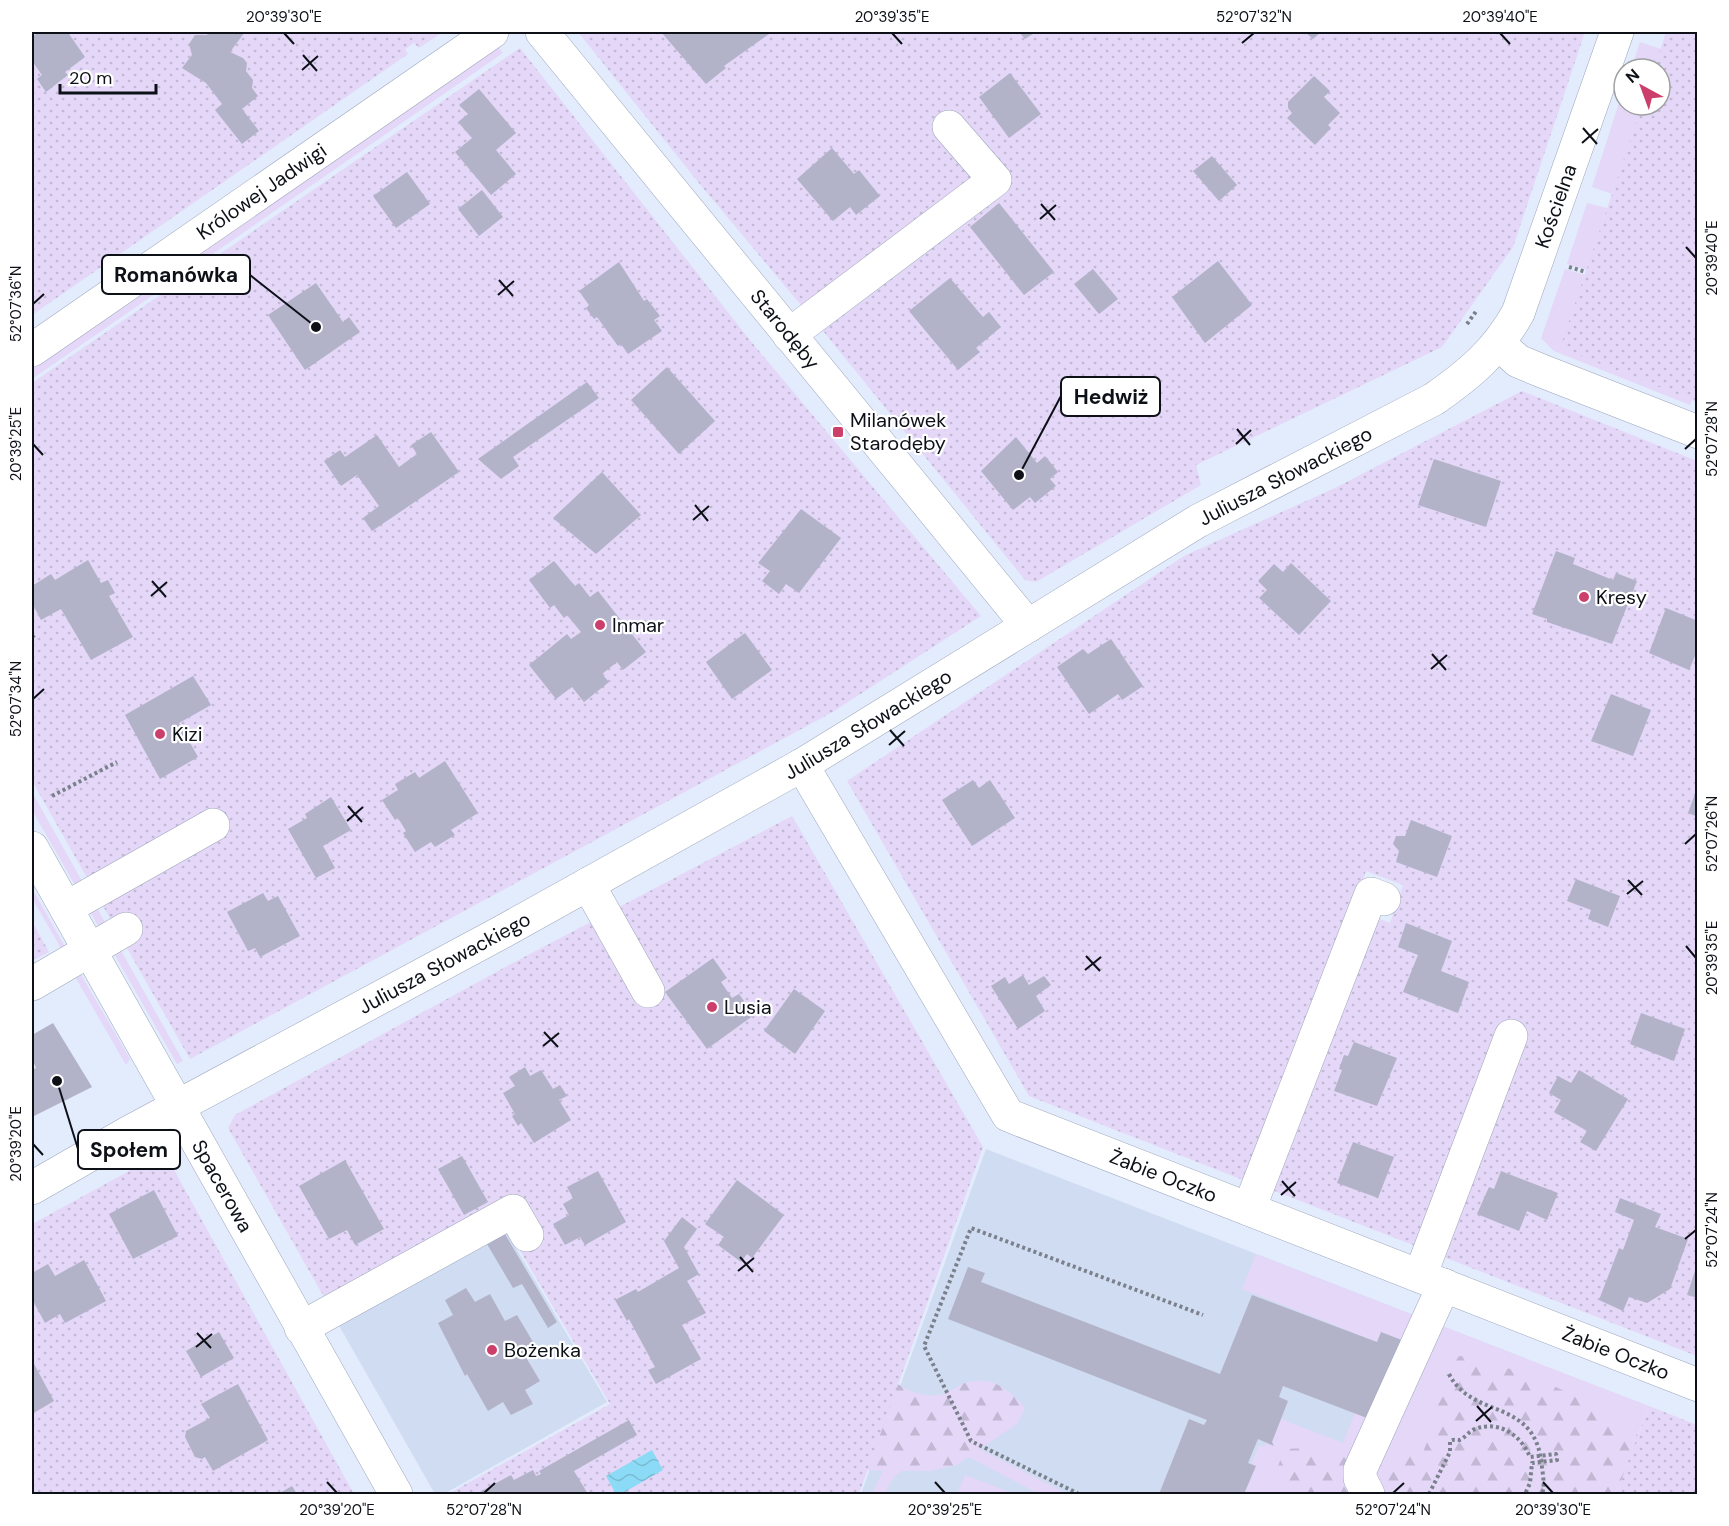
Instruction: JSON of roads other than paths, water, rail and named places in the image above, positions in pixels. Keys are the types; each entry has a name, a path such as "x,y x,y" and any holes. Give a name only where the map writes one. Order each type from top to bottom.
{"street":[{"name":"Królowej Jadwigi","path":"32,350 492,32"},
{"name":"Starodęby","path":"542,32 1028,626"},
{"name":"Kościelna","path":"1499,344 1518,313 1535,272 1617,32"},
{"path":"789,335 995,180 949,127"},
{"path":"1499,344 1518,360 1542,371 1698,432"},
{"name":"Juliusza Słowackiego","path":"32,1188 802,765 1198,521 1434,399 1466,376 1499,344"},
{"name":"Żabie Oczko","path":"802,765 1008,1115 1698,1385"},
{"path":"66,908 213,825"},
{"name":"Spacerowa","path":"32,848 396,1494"},
{"path":"588,884 648,991"},
{"path":"1249,1209 1371,894 1384,899"},
{"path":"32,984 126,929"},
{"path":"1368,1494 1360,1479 1360,1470 1432,1280 1511,1036"},
{"path":"301,1328 513,1211 526,1235"}],"water":[{"path":"652,1450 663,1470 621,1494 616,1494 606,1476"}],"place":[{"name":"Romanówka","path":"316,327"},
{"name":"Milanówek Starodęby","path":"838,432"},
{"name":"Hedwiż","path":"1019,475"},
{"name":"Kresy","path":"1584,597"},
{"name":"Inmar","path":"600,625"},
{"name":"Kizi","path":"160,734"},
{"name":"Lusia","path":"712,1007"},
{"name":"Społem","path":"57,1081"},
{"name":"Bożenka","path":"492,1350"}]}
